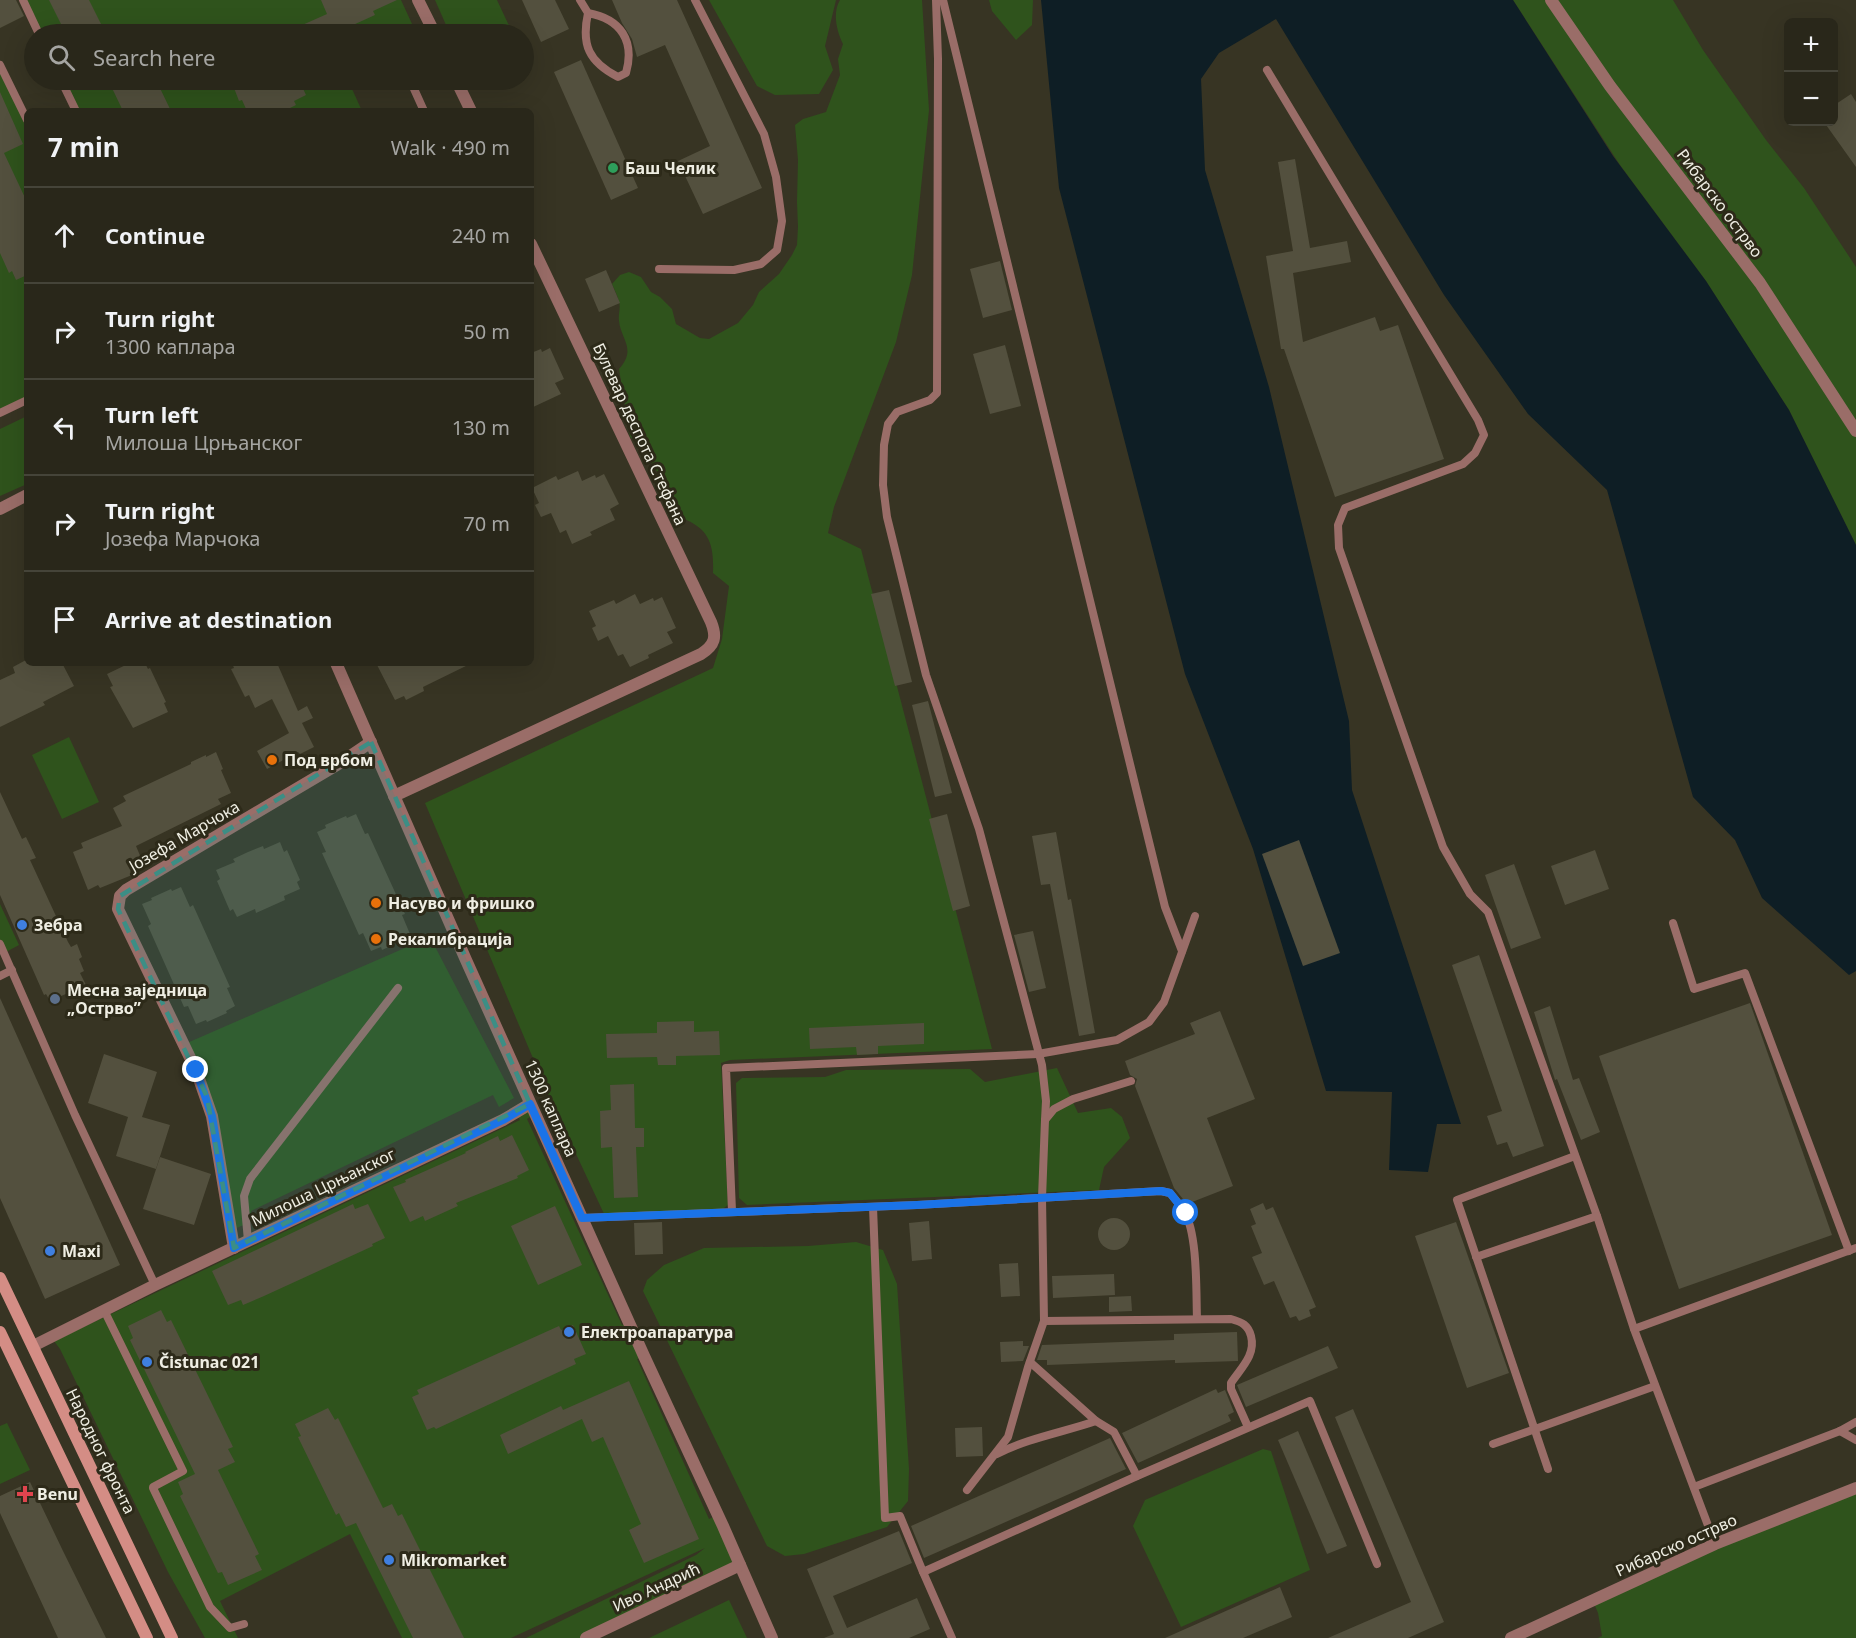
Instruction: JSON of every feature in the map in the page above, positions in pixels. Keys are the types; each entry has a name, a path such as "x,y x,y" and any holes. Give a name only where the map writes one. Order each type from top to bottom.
{"street":[{"path":"418,0 430,24"},
{"name":"Рибарско острво","path":"1551,0 1610,86 1760,284 1856,431"},
{"path":"461,90 470,108"},
{"name":"Булевар деспота Стефана","path":"394,796 701,654 711,647 714,639 711,622 534,251"},
{"path":"0,509 24,497"},
{"name":"1300 каплара","path":"337,666 530,1104 740,1565"},
{"name":"Јозефа Марчока","path":"234,1248 207,1097 118,909 118,902 126,890 340,764 371,742"},
{"name":"Милоша Црњанског","path":"33,1346 155,1285 503,1120 530,1104"},
{"name":"Народног фронта","path":"0,1278 172,1638"},
{"path":"1,1339 147,1638"},
{"name":"Рибарско острво","path":"1511,1638 1715,1544 1856,1488"},
{"path":"740,1565 772,1638"},
{"name":"Иво Андрић","path":"586,1638 740,1565"}],"lane":[{"path":"23,0 34,24"},
{"path":"580,0 588,13 607,19 625,36 629,48 626,73 618,77 604,70 593,58 586,44 585,29 588,13"},
{"path":"659,269 734,270 761,264 777,250 782,221 776,177 764,134 695,0"},
{"path":"936,0 938,393 930,400 897,412 888,424 884,445 883,485 887,517 926,675 979,829 1038,1054 1045,1083 1046,1101 1042,1198 1044,1321 1008,1437 968,1490"},
{"path":"943,0 1165,907 1182,951"},
{"path":"0,65 24,114"},
{"path":"1267,70 1478,420 1484,435 1475,453 1464,464 1345,508 1338,525 1339,548 1443,847 1470,894 1488,912 1597,1216 1634,1329 1715,1544"},
{"path":"66,90 75,108"},
{"path":"415,90 423,108"},
{"path":"0,413 24,401"},
{"path":"732,1212 726,1068 1038,1054 1117,1040 1149,1022 1164,1002 1196,916"},
{"path":"1634,1329 1852,1250 1745,974 1694,989 1673,923"},
{"path":"0,945 75,1115 155,1285"},
{"path":"0,976 12,970"},
{"path":"248,1242 244,1196 249,1179 398,988"},
{"path":"1045,1120 1054,1108 1073,1099 1131,1081"},
{"path":"1548,1469 1456,1200 1575,1156"},
{"path":"582,1218 873,1207 1161,1191 1170,1193 1186,1213 1191,1230 1197,1319"},
{"path":"873,1207 885,1518 900,1516 952,1638"},
{"path":"1476,1257 1597,1216"},
{"path":"104,1310 183,1471 153,1488 210,1607 230,1628 244,1624"},
{"path":"1044,1321 1231,1319 1242,1322 1249,1329 1254,1345 1252,1354 1231,1383 1231,1389 1248,1427"},
{"path":"1030,1362 1096,1420 1114,1432 1137,1476"},
{"path":"1493,1444 1655,1386"},
{"path":"923,1572 1310,1401 1377,1564"},
{"path":"997,1454 1016,1444 1049,1436 1096,1420"},
{"path":"1694,1487 1840,1431 1856,1422"},
{"path":"1840,1431 1856,1440"}],"highlighted area":[{"path":"371,742 530,1104 234,1248 207,1097 118,909 120,896"}],"green space":[{"path":"23,0 401,0 412,24 34,24"},
{"path":"435,0 497,0 508,24 446,24"},
{"path":"709,0 836,0 825,46 833,70 819,94 775,95 757,86"},
{"path":"840,0 922,0 929,110 912,275 896,342 834,507 828,533 861,549 992,1049 730,1060 721,1063 728,1205 719,1212 605,1216 549,1096 425,803 713,668 722,639 729,586 713,573 713,554 708,539 699,527 682,518 667,486 639,445 630,437 619,369 627,356 627,350 620,328 620,307 612,284 620,275 629,272 641,277 651,292 672,309 676,324 700,338 709,339 738,323 753,305 759,292 779,274 797,245 798,160 795,125 803,119 826,112 840,75 838,59 843,44 837,28 836,11"},
{"path":"989,0 1033,0 1032,25 1016,40 992,11"},
{"path":"1513,0 1673,0 1703,50 1766,140 1804,188 1856,267 1856,545 1789,410 1706,281 1620,165"},
{"path":"0,65 24,115 24,401 0,413"},
{"path":"66,90 353,90 361,108 75,108"},
{"path":"24,417 24,485 0,496 0,429"},
{"path":"69,737 99,802 62,819 32,755"},
{"path":"0,904 19,945 6,952 0,940"},
{"path":"430,937 514,1098 499,1107 493,1095 251,1211 253,1221 232,1230 213,1112 187,1043"},
{"path":"1057,1068 1078,1113 1111,1108 1122,1117 1130,1138 1104,1167 1099,1190 747,1205 739,1198 736,1083 742,1078 825,1077 846,1070 970,1069 985,1082"},
{"path":"530,1104 535,1114 527,1119 622,1325 629,1323 644,1356 637,1359 709,1519 718,1515 740,1565 586,1638 526,1638 696,1555 705,1548 511,1638 402,1638 350,1534 220,1601 238,1638 205,1638 168,1572 60,1349 54,1341 520,1120 516,1112"},
{"path":"856,1242 883,1250 897,1284 909,1469 908,1501 887,1527 804,1554 785,1556 767,1546 643,1291 647,1280 664,1265 704,1248 808,1246"},
{"path":"7,1423 30,1470 0,1484 0,1426"},
{"path":"1263,1449 1271,1451 1310,1570 1181,1627 1133,1526 1145,1500"},
{"path":"1856,1494 1856,1638 1598,1638 1602,1636 1598,1613 1593,1601 1676,1563"},
{"path":"729,1600 747,1638 649,1638"}],"water":[{"path":"1041,0 1513,0 1613,156 1706,281 1789,410 1856,545 1856,971 1849,975 1762,898 1735,840 1693,797 1607,490 1528,414 1444,295 1276,19 1219,53 1201,79 1205,170 1269,387 1349,721 1352,790 1461,1124 1437,1124 1428,1172 1389,1170 1392,1092 1326,1091 1253,849 1185,674 1059,188"}],"building":[{"path":"0,0 16,0 24,16 0,28"},
{"path":"49,0 89,0 101,24 61,24"},
{"path":"321,0 397,0 373,11 375,15 355,24 304,24 327,14"},
{"path":"522,0 555,0 569,29 541,42"},
{"path":"612,0 677,0 762,188 703,214 678,161 710,146 665,45 637,57 632,39"},
{"path":"581,60 638,188 611,200 554,72"},
{"path":"113,90 161,90 170,108 122,108"},
{"path":"235,90 304,90 306,95 294,101 296,105 290,108 246,108 242,100 239,101"},
{"path":"0,92 23,144 4,153 24,196 24,276 16,280 12,271 9,273 0,253"},
{"path":"1851,94 1856,102 1856,167 1827,126 1838,126 1838,103"},
{"path":"1295,159 1310,248 1347,241 1351,262 1293,273 1303,342 1375,317 1380,331 1398,325 1444,459 1335,497 1284,349 1281,349 1266,256 1293,251 1278,162"},
{"path":"1000,261 1012,310 983,318 970,269"},
{"path":"606,270 620,303 599,312 585,279"},
{"path":"1005,345 1021,406 990,414 973,354"},
{"path":"550,348 564,379 555,383 561,394 534,407 534,352 541,349 542,352"},
{"path":"578,471 582,481 604,474 619,504 610,509 615,520 590,532 592,535 572,544 566,530 560,533 551,513 541,517 535,505 539,503 534,487 556,476 558,480"},
{"path":"889,590 912,682 895,686 871,594"},
{"path":"635,594 640,604 662,597 676,628 667,632 673,643 630,667 623,654 618,656 608,636 598,641 592,628 596,626 589,611 614,600 616,604"},
{"path":"24,661 24,666 64,666 74,686 43,702 45,705 0,727 0,680 15,673 13,667"},
{"path":"124,666 150,668 166,702 164,703 168,712 133,728 110,687 113,686 107,674"},
{"path":"233,666 278,666 298,711 307,706 313,718 302,723 314,747 300,754 298,752 267,769 257,751 289,733 272,699 255,708 249,695 245,697 231,669 234,668"},
{"path":"378,666 466,666 423,687 424,691 406,700 404,696 395,700"},
{"path":"928,701 952,793 935,797 912,705"},
{"path":"216,752 231,793 218,799 221,804 136,846 144,865 130,871 132,875 100,888 98,885 88,890 73,852 83,848 81,843 122,826 113,808 126,801 123,796"},
{"path":"0,792 22,839 26,837 36,858 30,860 68,942 71,947 77,944 82,957 79,959 84,971 80,973 86,985 50,1001 46,994 44,995 0,895"},
{"path":"356,814 365,834 368,833 405,914 402,915 410,934 401,938 402,941 382,950 381,947 371,951 363,933 359,935 322,853 326,852 317,832 326,828 325,825"},
{"path":"947,814 970,906 953,911 929,819"},
{"path":"1056,832 1068,900 1071,899 1095,1033 1079,1036 1050,884 1041,885 1032,836"},
{"path":"1299,840 1340,953 1303,966 1262,854"},
{"path":"280,842 284,852 287,850 300,880 297,882 300,889 284,896 285,900 256,913 255,909 237,917 233,909 230,911 217,881 220,879 216,870 235,862 233,859 248,852 263,846 264,849"},
{"path":"1595,850 1609,889 1565,905 1551,866"},
{"path":"1514,864 1541,938 1511,949 1485,875"},
{"path":"181,887 190,907 193,905 230,987 227,988 235,1006 226,1011 227,1013 196,1024 188,1006 184,1007 148,926 151,924 142,904 171,889 172,891"},
{"path":"1033,931 1046,988 1029,992 1014,935"},
{"path":"1479,955 1544,1146 1513,1157 1507,1142 1497,1145 1487,1116 1502,1111 1452,965"},
{"path":"0,998 120,1265 45,1299 0,1198"},
{"path":"1750,1003 1832,1235 1679,1289 1599,1056"},
{"path":"1550,1006 1573,1080 1579,1078 1600,1132 1581,1140 1557,1079 1555,1080 1534,1012"},
{"path":"1220,1011 1255,1099 1207,1118 1233,1186 1187,1204 1174,1188 1135,1086 1137,1079 1130,1075 1125,1061 1195,1034 1190,1023"},
{"path":"694,1021 694,1032 719,1031 720,1055 676,1056 676,1065 658,1065 657,1057 607,1058 606,1034 657,1033 657,1022"},
{"path":"924,1023 924,1044 878,1046 878,1054 857,1055 856,1047 810,1049 809,1028"},
{"path":"104,1054 157,1072 142,1117 170,1125 156,1169 116,1156 128,1117 88,1103"},
{"path":"634,1084 635,1128 644,1128 644,1147 636,1147 638,1197 614,1198 612,1147 601,1148 600,1111 611,1110 610,1085"},
{"path":"512,1135 529,1170 517,1176 518,1178 456,1203 458,1206 425,1221 423,1216 410,1222 393,1187 498,1136 500,1141"},
{"path":"160,1157 211,1174 194,1225 143,1209"},
{"path":"1263,1203 1266,1210 1273,1207 1316,1307 1309,1310 1311,1316 1299,1321 1296,1316 1290,1318 1274,1281 1264,1285 1252,1257 1262,1253 1251,1226 1256,1224 1250,1209"},
{"path":"353,1204 355,1209 368,1204 385,1238 372,1244 373,1246 243,1305 241,1300 228,1305 212,1271"},
{"path":"555,1206 582,1265 538,1285 511,1226"},
{"path":"1114,1218 1125,1223 1130,1234 1125,1245 1114,1250 1103,1245 1098,1234 1103,1223"},
{"path":"929,1221 932,1259 912,1261 909,1223"},
{"path":"662,1222 663,1254 635,1255 634,1223"},
{"path":"1456,1222 1509,1373 1467,1388 1415,1236"},
{"path":"1018,1263 1020,1296 1001,1297 999,1264"},
{"path":"1114,1274 1115,1295 1053,1298 1052,1276"},
{"path":"1131,1296 1132,1311 1109,1312 1109,1297"},
{"path":"161,1310 167,1322 171,1320 233,1447 228,1449 235,1462 218,1470 259,1554 255,1556 262,1570 228,1585 222,1572 218,1573 180,1496 183,1494 178,1482 195,1474 130,1340 133,1338 128,1326"},
{"path":"573,1325 586,1354 574,1359 576,1364 436,1429 434,1427 427,1430 412,1397 419,1394 417,1390 559,1326 561,1330"},
{"path":"1237,1332 1238,1361 1175,1363 1175,1360 1047,1365 1047,1360 1037,1360 1042,1345 1174,1340 1174,1334"},
{"path":"1023,1341 1023,1346 1029,1346 1023,1361 1001,1362 1000,1342"},
{"path":"1328,1346 1338,1368 1246,1407 1237,1385"},
{"path":"629,1381 699,1539 644,1563 629,1530 641,1524 603,1437 592,1442 582,1419 508,1454 500,1435 561,1406 563,1410"},
{"path":"1216,1389 1218,1393 1225,1390 1234,1412 1228,1415 1231,1421 1138,1463 1122,1433"},
{"path":"328,1408 335,1420 338,1418 383,1508 392,1504 398,1516 402,1514 464,1638 413,1638 356,1523 346,1527 339,1513 336,1515 298,1437 301,1436 295,1424"},
{"path":"1353,1409 1444,1622 1408,1638 1328,1638 1411,1602 1335,1417"},
{"path":"982,1427 983,1456 956,1457 955,1428"},
{"path":"1298,1431 1347,1546 1327,1554 1278,1440"},
{"path":"1110,1438 1126,1469 924,1558 911,1526"},
{"path":"30,1482 106,1638 58,1638 0,1513 0,1496"},
{"path":"899,1531 912,1563 833,1596 847,1628 917,1598 930,1629 909,1638 824,1638 834,1634 807,1569"},
{"path":"1280,1587 1292,1617 1243,1638 1165,1638"}],"place":[{"name":"Баш Челик","path":"613,168"},
{"name":"Под врбом","path":"272,760"},
{"name":"Насуво и фришко","path":"376,903"},
{"name":"Зебра","path":"22,925"},
{"name":"Рекалибрација","path":"376,939"},
{"name":"Месна заједница „Острво”","path":"55,999"},
{"name":"Maxi","path":"50,1251"},
{"name":"Електроапаратура","path":"569,1332"},
{"name":"Čistunac 021","path":"147,1362"},
{"name":"Benu","path":"25,1494"},
{"name":"Mikromarket","path":"389,1560"}],"route":[{"path":"196,1070 212,1116 234,1248 503,1120 530,1104 582,1218 917,1205 1161,1191 1170,1193 1186,1213"}]}
